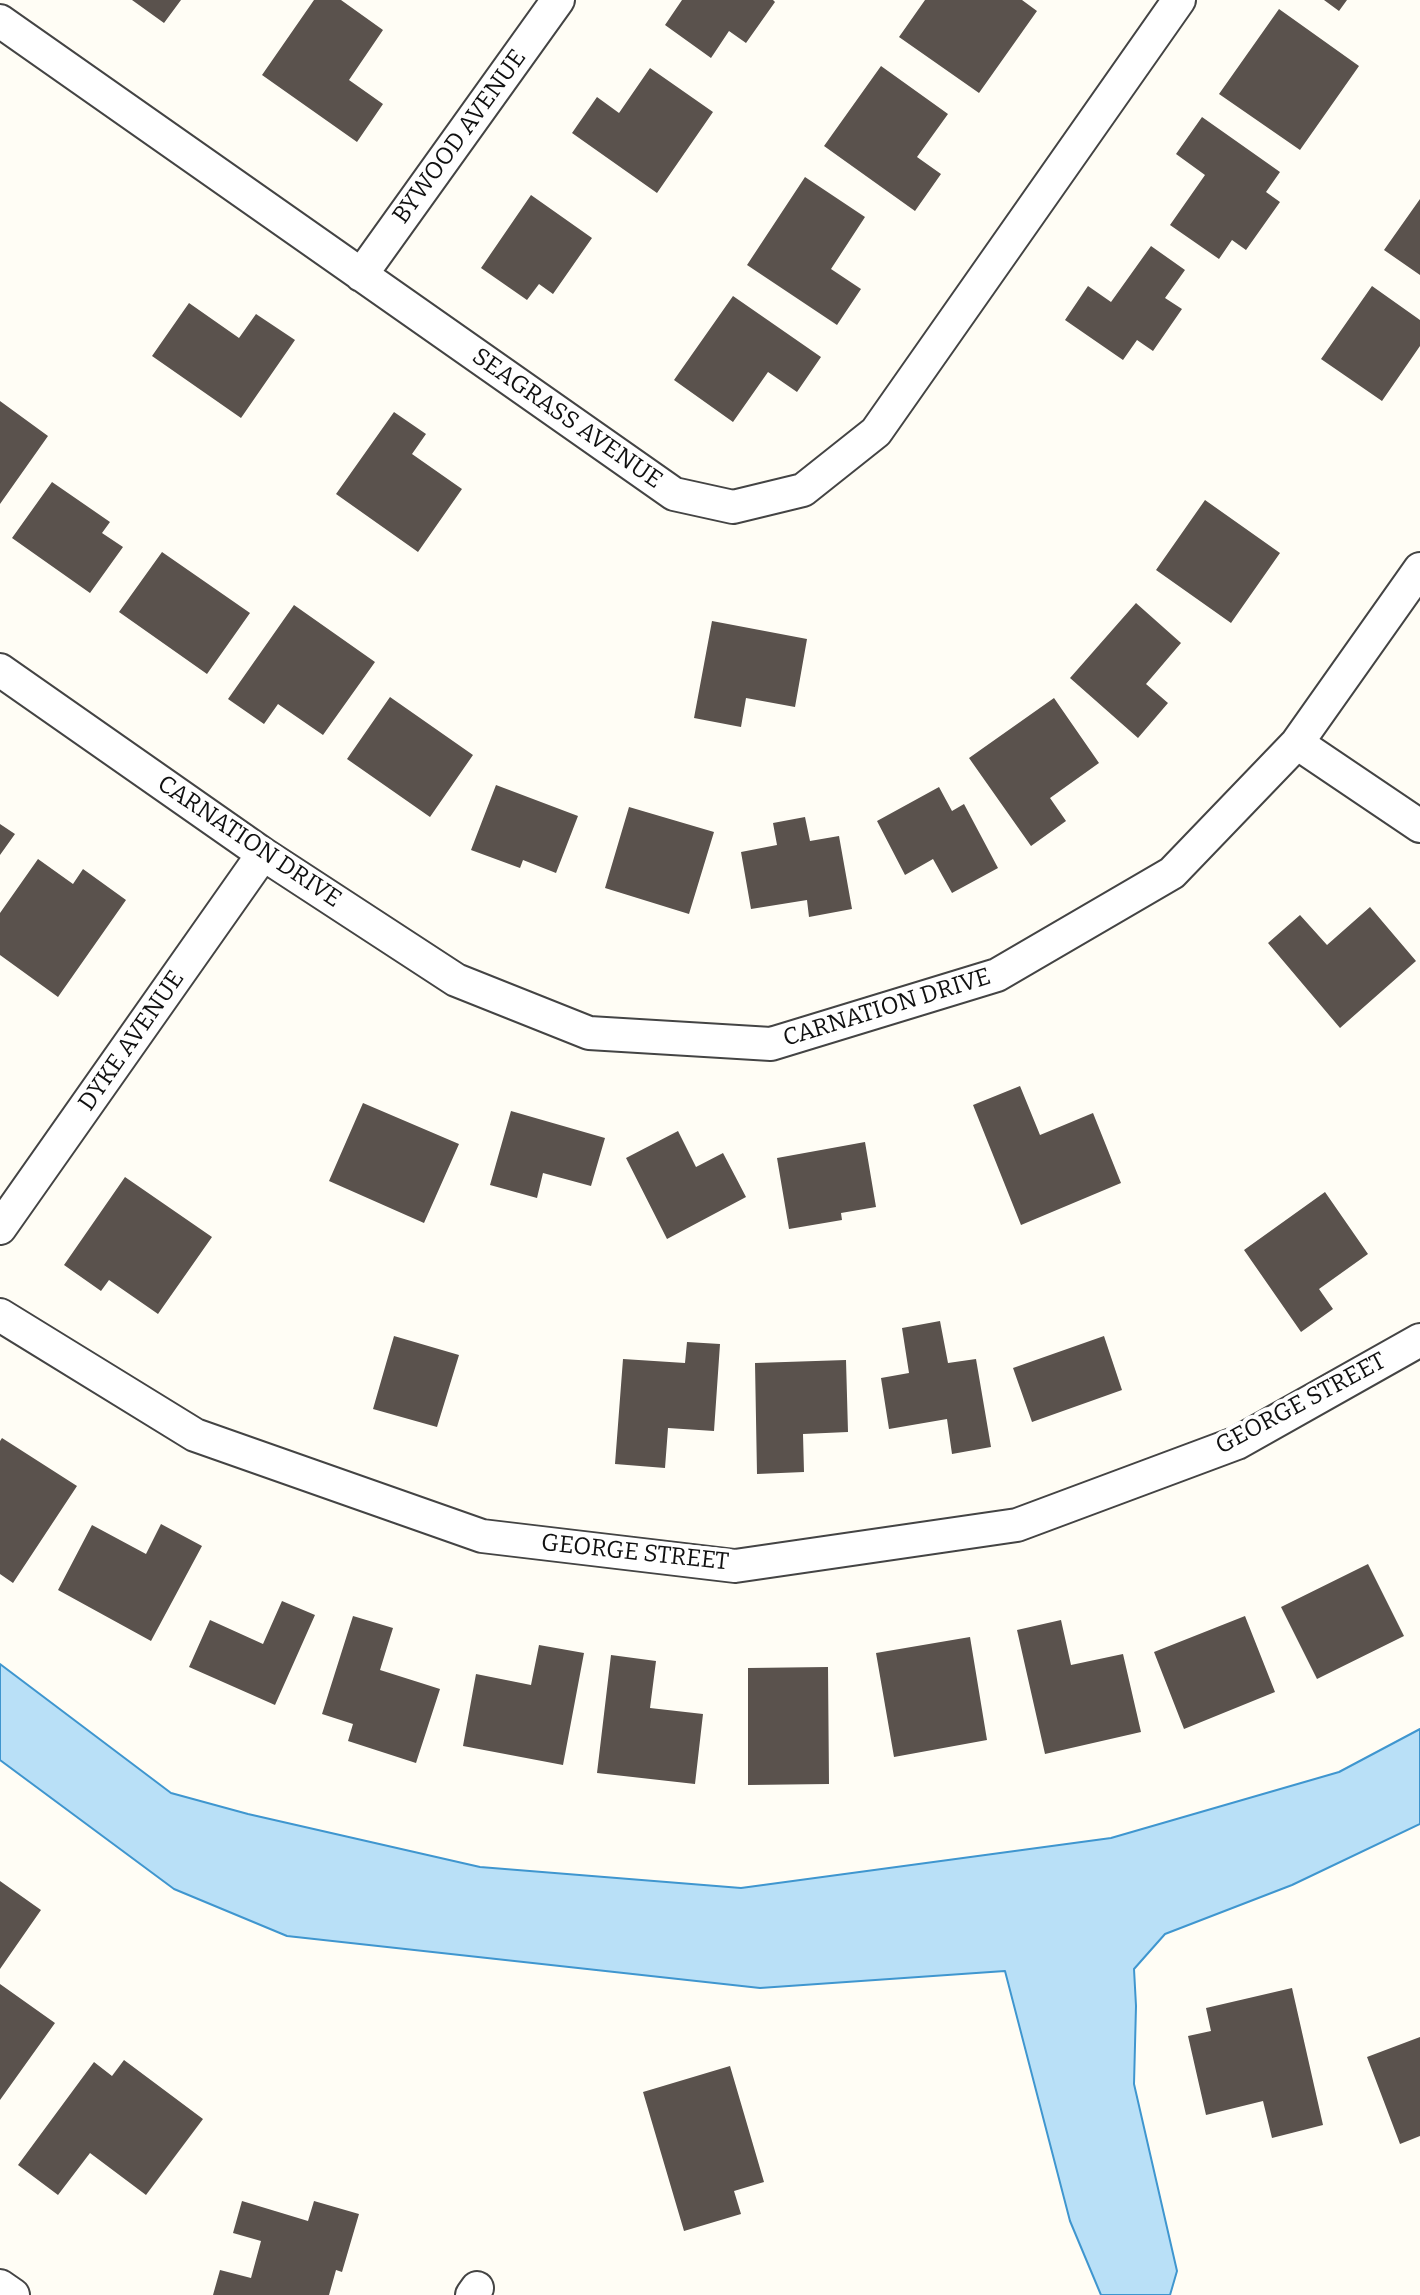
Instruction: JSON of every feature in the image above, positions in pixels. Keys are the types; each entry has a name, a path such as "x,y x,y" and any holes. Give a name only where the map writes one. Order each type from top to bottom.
{"street":[{"name":"BYWOOD AVENUE","path":"361,275 558,0"},
{"name":"SEAGRASS AVENUE","path":"0,21 674,494 733,507 803,490 876,432 1179,0"},
{"name":"CARNATION DRIVE","path":"0,670 263,854 456,980 589,1033 771,1044 997,975 1172,873 1297,743 1420,569"},
{"path":"1297,743 1420,826"},
{"name":"DYKE AVENUE","path":"0,1228 263,854"},
{"name":"GEORGE STREET","path":"0,1315 195,1435 482,1536 735,1566 1017,1525 1237,1443 1420,1340"},
{"path":"0,2286 13,2295"}],"water":[{"path":"0,1664 171,1793 248,1814 480,1867 741,1888 1111,1838 1339,1772 1420,1729 1420,1824 1292,1885 1165,1934 1134,1969 1134,2084 1177,2271 1170,2295 1101,2295 1070,2221 1005,1971 760,1988 287,1936 174,1889 0,1760"}],"building":[{"path":"132,0 181,0 164,23"},
{"path":"314,0 341,0 383,30 349,80 383,104 357,142 262,75"},
{"path":"682,0 775,2 746,43 729,31 711,58 665,25"},
{"path":"925,0 1022,0 1037,11 979,93 899,37"},
{"path":"1324,0 1347,0 1339,11"},
{"path":"1279,9 1359,66 1300,150 1219,94"},
{"path":"881,66 948,114 917,157 941,174 915,211 824,146"},
{"path":"650,68 713,112 657,193 572,133 597,97 619,113"},
{"path":"1202,117 1280,172 1266,192 1280,202 1246,250 1232,240 1219,259 1170,225 1205,175 1176,154"},
{"path":"805,177 865,217 831,269 861,289 837,325 747,265"},
{"path":"531,195 592,238 553,294 539,284 527,300 481,268"},
{"path":"1420,199 1420,275 1384,250"},
{"path":"1151,246 1185,270 1165,298 1182,309 1153,351 1137,340 1123,360 1065,320 1088,286 1111,302"},
{"path":"1372,286 1420,320 1420,346 1382,401 1321,359"},
{"path":"733,296 821,357 797,392 768,372 733,422 674,380"},
{"path":"189,303 239,338 256,314 295,340 241,418 152,356"},
{"path":"0,401 48,436 0,504"},
{"path":"394,412 426,434 412,454 462,489 418,552 336,494"},
{"path":"52,482 110,522 102,533 123,547 90,593 12,538"},
{"path":"1205,500 1280,553 1231,623 1156,570"},
{"path":"162,552 250,613 207,674 119,612"},
{"path":"1136,603 1181,643 1146,684 1168,703 1138,738 1070,678"},
{"path":"294,605 375,662 323,735 278,704 264,724 228,699"},
{"path":"712,621 807,639 795,707 746,698 741,727 694,718"},
{"path":"390,697 473,755 430,817 347,759"},
{"path":"1054,698 1099,763 1050,798 1066,821 1031,846 969,758"},
{"path":"496,785 578,816 556,873 523,860 520,868 471,850"},
{"path":"939,787 952,811 964,804 998,868 952,893 933,859 905,875 877,821"},
{"path":"629,807 714,832 689,914 605,888"},
{"path":"805,817 810,841 839,836 852,909 809,917 807,900 751,909 741,852 777,845 773,823"},
{"path":"0,824 15,834 0,855"},
{"path":"38,859 73,884 83,869 126,900 58,997 0,955 0,913"},
{"path":"1370,907 1416,961 1340,1028 1268,943 1300,915 1327,945"},
{"path":"1020,1086 1040,1135 1093,1113 1121,1183 1021,1225 973,1105"},
{"path":"363,1103 459,1144 424,1223 329,1181"},
{"path":"511,1111 605,1138 591,1186 543,1173 537,1198 490,1185"},
{"path":"678,1131 696,1167 723,1153 746,1197 667,1239 626,1158"},
{"path":"865,1142 876,1207 841,1213 842,1220 789,1229 777,1158"},
{"path":"125,1177 212,1237 158,1314 109,1280 101,1291 64,1265"},
{"path":"1325,1192 1368,1254 1319,1289 1333,1309 1301,1332 1244,1250"},
{"path":"940,1321 948,1363 976,1359 991,1447 952,1454 947,1419 889,1429 881,1378 909,1373 902,1328"},
{"path":"394,1336 459,1355 437,1427 373,1409"},
{"path":"1104,1336 1122,1390 1032,1422 1013,1368"},
{"path":"687,1342 720,1344 714,1431 668,1428 665,1468 615,1464 623,1359 685,1363"},
{"path":"846,1360 848,1432 803,1434 804,1472 757,1474 755,1363"},
{"path":"2,1438 77,1486 13,1583 0,1574"},
{"path":"161,1524 202,1546 151,1641 58,1590 92,1525 146,1554"},
{"path":"1368,1564 1404,1636 1317,1679 1281,1607"},
{"path":"282,1601 315,1615 275,1705 189,1667 210,1620 263,1644"},
{"path":"353,1616 393,1628 380,1670 440,1689 416,1763 348,1741 353,1724 322,1714"},
{"path":"1245,1616 1275,1692 1184,1729 1154,1652"},
{"path":"1061,1620 1071,1665 1123,1654 1141,1732 1045,1754 1017,1630"},
{"path":"970,1637 987,1740 894,1757 876,1653"},
{"path":"539,1645 584,1653 563,1765 463,1746 476,1674 531,1685"},
{"path":"611,1655 656,1661 650,1708 703,1714 695,1784 597,1773"},
{"path":"828,1667 829,1784 748,1785 748,1668"},
{"path":"0,1881 41,1910 0,1969"},
{"path":"0,1984 55,2023 0,2100"},
{"path":"1292,1988 1323,2125 1272,2138 1263,2101 1206,2115 1188,2036 1211,2031 1206,2008"},
{"path":"1420,2037 1420,2136 1400,2144 1367,2057"},
{"path":"124,2060 203,2119 146,2195 90,2153 58,2195 18,2165 94,2062 112,2076"},
{"path":"730,2066 764,2182 734,2191 741,2214 684,2231 643,2092"},
{"path":"242,2201 308,2221 314,2201 359,2214 342,2272 336,2270 329,2295 213,2295 220,2270 251,2278 261,2241 233,2233"}]}
